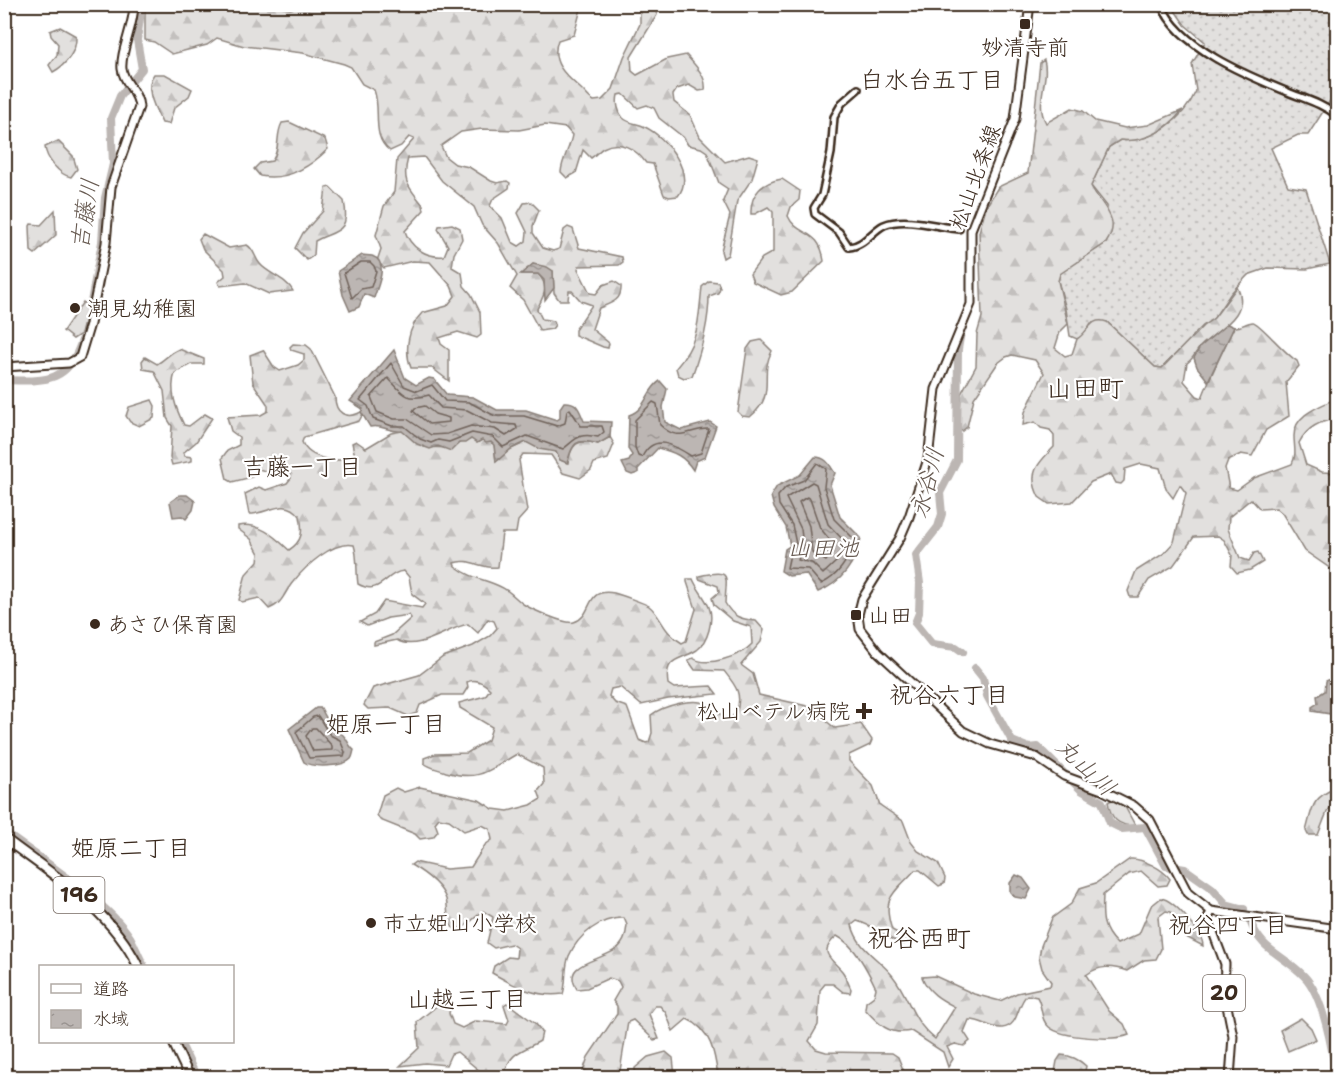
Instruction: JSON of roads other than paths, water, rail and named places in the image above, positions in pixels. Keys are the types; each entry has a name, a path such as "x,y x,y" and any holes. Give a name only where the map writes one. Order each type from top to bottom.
{"highway":[{"name":"196","path":"4,838 98,911 116,930 137,965"},
{"path":"174,1043 190,1077"}],"main road":[{"path":"4,367 72,363 80,357 90,324 106,243 111,188 139,107 138,98 130,86 122,65 132,30 134,4"},
{"name":"松山北条線","path":"1030,4 1015,119 971,230 971,304 936,388 928,459 905,528 862,599 858,615 860,628 878,652 963,731 990,744 1036,757 1065,776 1134,806 1150,820 1176,872 1191,896 1211,911"},
{"path":"1211,911 1338,929"},
{"name":"20","path":"1211,911 1208,919 1225,963 1224,991 1233,1036 1230,1077"}],"street":[{"path":"1161,4 1174,26 1208,52 1242,72 1317,104 1338,116"},
{"path":"858,89 842,103 834,117 832,143 823,190 814,208 815,213 839,232 849,247 858,246 880,228 891,223 903,222 959,229"}],"water":[{"path":"362,255 377,259 381,275 374,298 364,294 359,307 350,311 343,295 338,271"},
{"path":"533,264 553,271 554,288 545,300 544,280 538,274 521,274"},
{"path":"1227,324 1234,327 1208,381 1197,367 1194,358 1200,347"},
{"path":"394,350 405,378 416,385 429,378 434,379 447,395 473,397 497,410 526,410 557,420 560,418 560,408 564,402 569,402 577,407 584,421 611,422 610,437 598,444 583,441 575,444 567,463 560,460 556,452 539,449 526,442 511,449 496,462 494,445 491,442 486,443 482,440 477,443 471,439 465,443 459,443 451,451 438,446 430,449 417,444 402,431 370,427 361,412 363,409 350,401"},
{"path":"660,381 667,389 663,407 665,422 681,430 710,422 716,426 705,457 696,461 693,470 678,455 658,448 638,469 638,473 632,475 627,473 622,463 629,461 632,455 628,449 629,415 643,404"},
{"name":"山田池","path":"815,457 825,460 835,473 830,485 840,517 861,538 847,571 834,583 818,592 806,574 789,576 781,571 785,549 790,546 786,527 774,508 771,496 777,486 800,475"},
{"path":"180,495 187,495 195,501 193,510 186,519 182,516 173,517 170,502"},
{"path":"1337,676 1337,715 1312,711 1312,707 1318,703 1317,696 1325,691 1326,681"},
{"path":"316,708 321,708 330,723 345,737 354,750 352,758 347,762 328,766 304,762 289,729"},
{"path":"1016,875 1023,878 1031,889 1026,899 1015,897 1010,892 1010,883"}],"waterway":[{"name":"吉藤川","path":"91,302 102,242 105,198 113,164 111,118 120,96 142,69 137,40 142,4"},
{"name":"永谷川","path":"961,332 958,349 957,460 940,493 942,514 938,527 916,555 920,583 919,613 915,623 932,644 956,647 963,652"},
{"name":"吉藤川","path":"4,380 53,377 70,365 82,340"},
{"name":"丸山川","path":"975,668 983,678 987,696 1012,741 1029,748 1038,747 1081,790 1102,802 1110,823 1122,829 1145,827 1166,866 1185,869 1212,888 1226,904 1244,909"},
{"path":"4,832 72,881 106,910 130,937 144,965"},
{"name":"丸山川","path":"1250,921 1261,940 1304,976 1311,985 1326,1024 1336,1078"},
{"path":"180,1043 197,1078"}],"place":[{"name":"妙清寺前","path":"1025,24"},
{"name":"潮見幼稚園","path":"75,308"},
{"name":"山田","path":"856,615"},
{"name":"あさひ保育園","path":"95,624"},
{"name":"松山ベテル病院","path":"864,711"},
{"name":"市立姫山小学校","path":"371,923"}],"district":[{"name":"白水台五丁目","path":"932,80"},
{"name":"山田町","path":"1085,387"},
{"name":"吉藤一丁目","path":"302,467"},
{"name":"祝谷六丁目","path":"949,695"},
{"name":"姫原一丁目","path":"386,724"},
{"name":"姫原二丁目","path":"131,848"},
{"name":"祝谷四丁目","path":"1228,925"},
{"name":"祝谷西町","path":"919,937"},
{"name":"山越三丁目","path":"467,999"}]}
